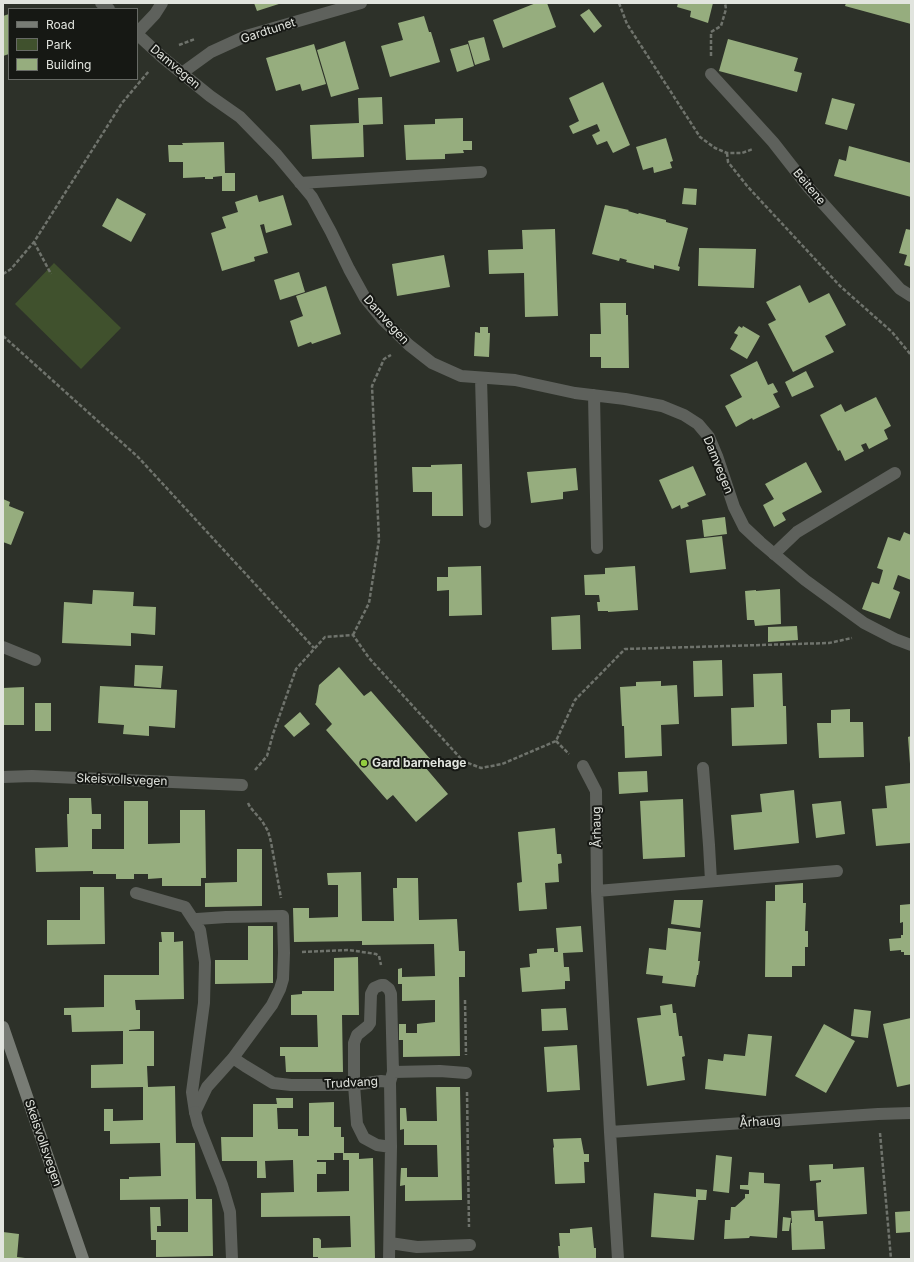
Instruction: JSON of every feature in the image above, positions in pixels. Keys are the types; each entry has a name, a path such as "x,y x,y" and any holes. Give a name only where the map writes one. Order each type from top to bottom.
{"main road":[{"name":"Skeisvollsvegen","path":"3,1027 83,1259"}],"street":[{"path":"138,33 155,14 162,3"},
{"name":"Gardtunet","path":"182,73 211,52 246,36 360,3"},
{"name":"Damvegen","path":"138,35 210,96 240,117 277,155 312,197 365,298 383,320 409,345 432,363 461,376 515,380 575,393 625,399 662,406 684,415 698,424 709,437 734,507 744,527 805,580 864,623 895,639 911,645"},
{"name":"Beitene","path":"712,74 773,142 809,188 900,289 911,296"},
{"path":"300,183 481,172"},
{"path":"481,378 485,522"},
{"path":"594,395 597,548"},
{"path":"774,554 797,532 895,473"},
{"path":"3,647 35,660"},
{"name":"Århaug","path":"583,766 596,792 597,891 618,1259"},
{"path":"703,768 710,845 711,881"},
{"name":"Skeisvollsvegen","path":"3,777 32,776 242,785"},
{"path":"597,891 837,871"},
{"path":"136,893 185,907 200,930 205,962 204,1003 192,1092 198,1124 222,1185 230,1212 232,1259"},
{"path":"194,920 226,917 283,916 284,953 283,979 272,1005 233,1058 207,1087 195,1112"},
{"path":"391,1147 377,1145 364,1138 357,1124 354,1085 354,1043 357,1035 370,1023 372,994 374,988 381,984 384,985 389,989 391,994 391,1077 440,1071 466,1072"},
{"name":"Trudvang","path":"233,1058 273,1083 290,1085 354,1085 381,1082 391,1077 389,1259"},
{"name":"Århaug","path":"610,1132 911,1113"},
{"path":"390,1243 417,1247 470,1245"}],"path":[{"path":"619,3 627,24 700,137 715,148 727,153 742,153 773,142"},
{"path":"712,74 711,32 721,26 726,9 725,3"},
{"path":"3,274 11,269 34,242 122,103 151,69"},
{"path":"727,153 728,162 748,187 840,286 892,332 911,355"},
{"path":"34,242 52,274"},
{"path":"3,336 138,457 289,619 314,648"},
{"path":"352,635 369,603 379,540 372,386 384,359 409,345"},
{"path":"283,916 268,831 250,807 242,785 254,773 267,756 273,734 296,669 325,637 352,635"},
{"path":"352,635 368,658 463,761 481,768 502,764 556,741 575,700 625,649 829,643 852,638"},
{"path":"284,953 349,950 376,954 379,956 381,963 381,984"},
{"path":"465,1000 470,1245"},
{"path":"878,1114 891,1259"}],"green space":[{"path":"54,263 121,328 81,369 15,304"}],"building":[{"path":"254,3 282,3 257,11"},
{"path":"536,3 547,3 556,27 503,48 493,20"},
{"path":"678,3 713,3 708,23 690,17 691,11 677,7"},
{"path":"846,3 911,3 911,24 845,6"},
{"path":"589,9 602,26 594,33 580,15"},
{"path":"8,14 8,54 3,56 3,16"},
{"path":"424,16 429,32 431,32 440,62 390,77 381,46 403,40 398,23"},
{"path":"484,37 490,60 475,65 468,41"},
{"path":"728,39 798,58 794,71 802,73 797,92 719,71"},
{"path":"345,41 359,89 331,97 317,50"},
{"path":"314,44 326,84 302,91 300,84 276,91 266,58"},
{"path":"468,44 474,66 457,72 450,49"},
{"path":"603,82 630,145 613,153 607,141 597,145 592,135 600,131 597,124 573,134 569,126 579,121 569,98"},
{"path":"382,97 383,124 363,125 364,157 312,159 310,125 359,123 358,98"},
{"path":"832,98 855,104 847,130 825,124"},
{"path":"463,118 463,141 472,141 472,150 463,150 464,153 445,154 445,159 406,160 404,125 435,124 435,119"},
{"path":"666,138 673,161 670,162 672,168 654,173 653,167 643,170 636,147"},
{"path":"224,142 225,173 235,173 235,191 222,191 222,176 213,177 213,179 205,179 205,177 183,178 183,162 169,162 168,145 183,145 182,143"},
{"path":"849,146 911,163 911,197 834,176 839,159 846,161"},
{"path":"684,188 697,189 696,205 682,204"},
{"path":"257,195 259,202 283,195 292,225 266,233 264,224 260,225 268,253 254,257 255,261 222,271 211,233 226,228 222,217 238,212 235,202"},
{"path":"117,198 146,214 131,242 102,226"},
{"path":"605,205 666,220 666,222 688,228 678,266 680,267 679,271 654,265 654,269 626,262 627,260 620,258 619,261 592,254"},
{"path":"555,229 558,316 525,317 524,273 489,274 488,250 523,249 522,230"},
{"path":"906,229 911,230 911,267 904,265 907,255 899,253"},
{"path":"699,248 756,249 754,288 698,286"},
{"path":"444,255 450,287 397,296 392,264"},
{"path":"299,272 305,292 280,300 274,280"},
{"path":"800,285 809,303 829,293 846,325 825,336 834,352 793,372 768,324 776,320 766,302"},
{"path":"326,286 341,334 298,347 290,321 303,316 296,296"},
{"path":"600,303 626,303 626,315 628,315 629,368 601,368 601,357 590,357 590,334 601,334"},
{"path":"739,326 742,328 743,326 760,336 747,359 730,349 738,335 734,333"},
{"path":"480,327 488,327 488,333 490,333 489,357 474,356 475,332 480,333"},
{"path":"757,361 768,385 773,383 778,392 773,394 780,407 753,420 752,418 736,427 725,406 742,397 730,375"},
{"path":"806,371 814,387 792,397 785,382"},
{"path":"876,397 891,426 884,430 888,439 869,449 866,443 861,445 864,451 845,461 840,450 838,451 820,415 841,404 845,412"},
{"path":"806,462 822,492 782,513 786,520 774,527 763,505 774,499 765,484"},
{"path":"462,464 463,516 432,516 432,492 413,492 412,467"},
{"path":"693,466 706,495 687,503 689,506 681,509 680,505 672,509 659,480"},
{"path":"576,468 578,490 563,492 563,499 531,503 527,472"},
{"path":"3,499 10,502 9,506 24,512 11,545 3,542"},
{"path":"725,517 727,534 704,537 702,520"},
{"path":"904,532 911,535 911,580 898,575 893,589 900,592 890,619 862,609 872,582 879,584 883,570 877,568 888,537 900,541"},
{"path":"722,536 726,569 690,573 686,540"},
{"path":"481,566 482,615 449,616 449,590 437,591 437,577 448,577 448,567"},
{"path":"635,566 638,610 608,612 598,611 597,602 600,602 599,595 585,595 584,575 605,574 605,568"},
{"path":"780,589 781,624 755,626 754,620 747,620 745,591"},
{"path":"93,590 134,592 133,606 156,607 155,635 131,633 131,646 62,643 64,602 92,604"},
{"path":"580,615 581,649 552,650 551,617"},
{"path":"797,626 798,640 768,642 768,627"},
{"path":"722,660 723,696 694,697 693,661"},
{"path":"135,665 163,666 161,688 134,686"},
{"path":"339,667 364,696 371,691 432,761 425,767 448,794 416,822 393,795 387,800 326,730 332,724 315,704 319,685"},
{"path":"782,673 783,706 786,706 787,744 732,746 731,708 754,707 753,674"},
{"path":"661,681 661,686 677,685 679,724 661,725 662,756 625,758 624,726 622,726 620,687 636,686 636,682"},
{"path":"100,686 177,690 175,728 149,726 149,736 123,734 124,725 98,723"},
{"path":"24,687 24,725 3,725 3,688"},
{"path":"35,703 51,703 51,731 35,731"},
{"path":"850,709 850,722 863,722 864,757 819,758 817,723 831,723 831,710"},
{"path":"300,712 310,724 294,737 284,726"},
{"path":"911,736 911,764 910,764 908,737"},
{"path":"647,771 648,792 619,794 618,772"},
{"path":"911,783 911,843 876,846 872,809 887,808 885,786"},
{"path":"794,790 799,843 734,850 731,815 762,812 760,794"},
{"path":"69,798 91,798 92,814 101,814 101,829 92,829 92,849 124,849 124,801 148,801 148,844 180,843 180,810 205,810 206,878 201,878 201,886 162,886 162,878 148,879 148,874 134,874 134,879 116,879 116,874 93,874 93,871 36,872 35,848 68,847 67,814 69,814"},
{"path":"683,799 685,857 643,859 640,801"},
{"path":"841,801 845,834 816,838 812,804"},
{"path":"555,828 557,854 561,854 562,863 558,864 559,882 545,883 547,909 519,911 517,883 522,882 518,832"},
{"path":"237,849 262,849 262,906 205,907 205,883 237,882"},
{"path":"361,872 362,921 394,921 393,888 397,888 397,878 418,878 419,920 457,919 459,951 465,951 465,977 459,977 460,1056 403,1057 403,1040 399,1040 399,1024 406,1024 406,1033 417,1033 417,1024 435,1022 435,1000 402,1001 402,984 398,984 398,969 402,968 402,977 435,976 434,944 362,945 362,941 294,942 293,908 309,908 309,918 338,917 338,885 328,885 327,873"},
{"path":"803,883 803,903 806,903 805,931 808,931 808,947 805,947 805,966 792,966 792,977 765,977 766,901 775,901 775,885"},
{"path":"80,887 104,887 105,944 47,945 47,920 80,920"},
{"path":"674,900 703,900 700,928 671,924"},
{"path":"911,904 911,955 904,955 904,952 901,952 901,950 890,951 889,939 901,938 901,935 903,935 903,922 900,923 900,905"},
{"path":"248,926 273,926 273,983 215,984 215,960 248,960"},
{"path":"581,926 583,952 563,953 564,967 569,967 570,981 565,981 565,989 522,992 520,968 530,967 529,954 537,953 537,949 554,948 554,952 558,952 556,928"},
{"path":"668,928 701,932 698,961 700,961 695,987 662,983 663,976 646,974 649,948 666,950"},
{"path":"161,932 174,932 174,942 183,941 184,999 135,1000 136,1010 140,1010 140,1029 129,1031 154,1031 154,1066 147,1066 148,1087 175,1086 176,1143 195,1143 196,1199 212,1199 213,1256 156,1257 156,1240 151,1240 150,1207 160,1207 161,1226 157,1226 157,1232 188,1232 188,1199 120,1200 120,1179 129,1179 129,1177 161,1176 160,1143 110,1144 110,1131 104,1131 104,1109 113,1109 113,1121 143,1120 143,1087 91,1088 91,1065 123,1064 123,1031 72,1032 71,1015 64,1015 64,1008 104,1007 104,975 159,975 159,942 162,942"},
{"path":"358,957 359,1015 342,1015 343,1072 286,1072 285,1056 280,1056 280,1047 318,1047 317,1015 291,1015 291,995 302,994 302,991 334,991 334,958"},
{"path":"672,1004 673,1013 676,1013 679,1036 682,1036 685,1056 682,1057 685,1080 647,1086 637,1018 661,1015 660,1006"},
{"path":"566,1008 568,1030 542,1031 541,1009"},
{"path":"854,1009 871,1011 868,1038 851,1036"},
{"path":"911,1018 911,1084 897,1087 883,1024"},
{"path":"824,1024 855,1041 826,1093 795,1076"},
{"path":"748,1034 772,1036 766,1096 705,1089 708,1059 723,1061 724,1054 745,1056"},
{"path":"577,1045 580,1090 547,1092 544,1047"},
{"path":"436,1087 460,1087 462,1200 405,1201 405,1185 400,1186 401,1168 407,1168 407,1177 438,1177 437,1145 404,1145 404,1129 400,1130 400,1108 406,1108 407,1121 437,1121"},
{"path":"276,1098 293,1098 293,1108 277,1108 278,1129 298,1129 298,1136 309,1136 309,1103 334,1102 334,1127 341,1127 341,1137 344,1137 344,1153 359,1153 359,1159 373,1158 375,1259 318,1259 318,1257 313,1257 313,1238 319,1238 321,1240 321,1248 351,1247 350,1216 261,1217 261,1193 294,1192 293,1160 265,1161 266,1178 257,1178 257,1161 222,1161 221,1137 253,1137 253,1104 277,1104","holes":["334,1153 343,1153 343,1160 349,1160 349,1191 317,1192 317,1174 326,1174 326,1162 317,1162 317,1160 334,1160"]},
{"path":"581,1138 584,1154 589,1154 589,1162 584,1162 585,1183 555,1184 553,1139"},
{"path":"716,1155 732,1157 729,1193 713,1191"},
{"path":"833,1164 833,1169 864,1167 867,1214 818,1217 816,1183 821,1182 821,1180 810,1181 809,1165"},
{"path":"749,1172 764,1173 764,1183 780,1184 777,1238 750,1236 749,1238 724,1239 725,1220 730,1220 731,1207 735,1207 745,1198 745,1194 749,1194 749,1190 740,1189 740,1185 748,1185"},
{"path":"696,1189 707,1190 706,1200 698,1200 694,1240 651,1237 654,1193 696,1197"},
{"path":"814,1210 815,1221 823,1221 825,1249 792,1250 791,1211"},
{"path":"911,1211 911,1232 896,1233 895,1212"},
{"path":"783,1217 791,1218 789,1231 782,1231"},
{"path":"592,1227 594,1248 596,1248 596,1259 559,1259 559,1233 570,1233 570,1229"},
{"path":"3,1232 19,1234 17,1257 25,1259 3,1259"}],"place":[{"name":"Gard barnehage","path":"364,763"}]}
